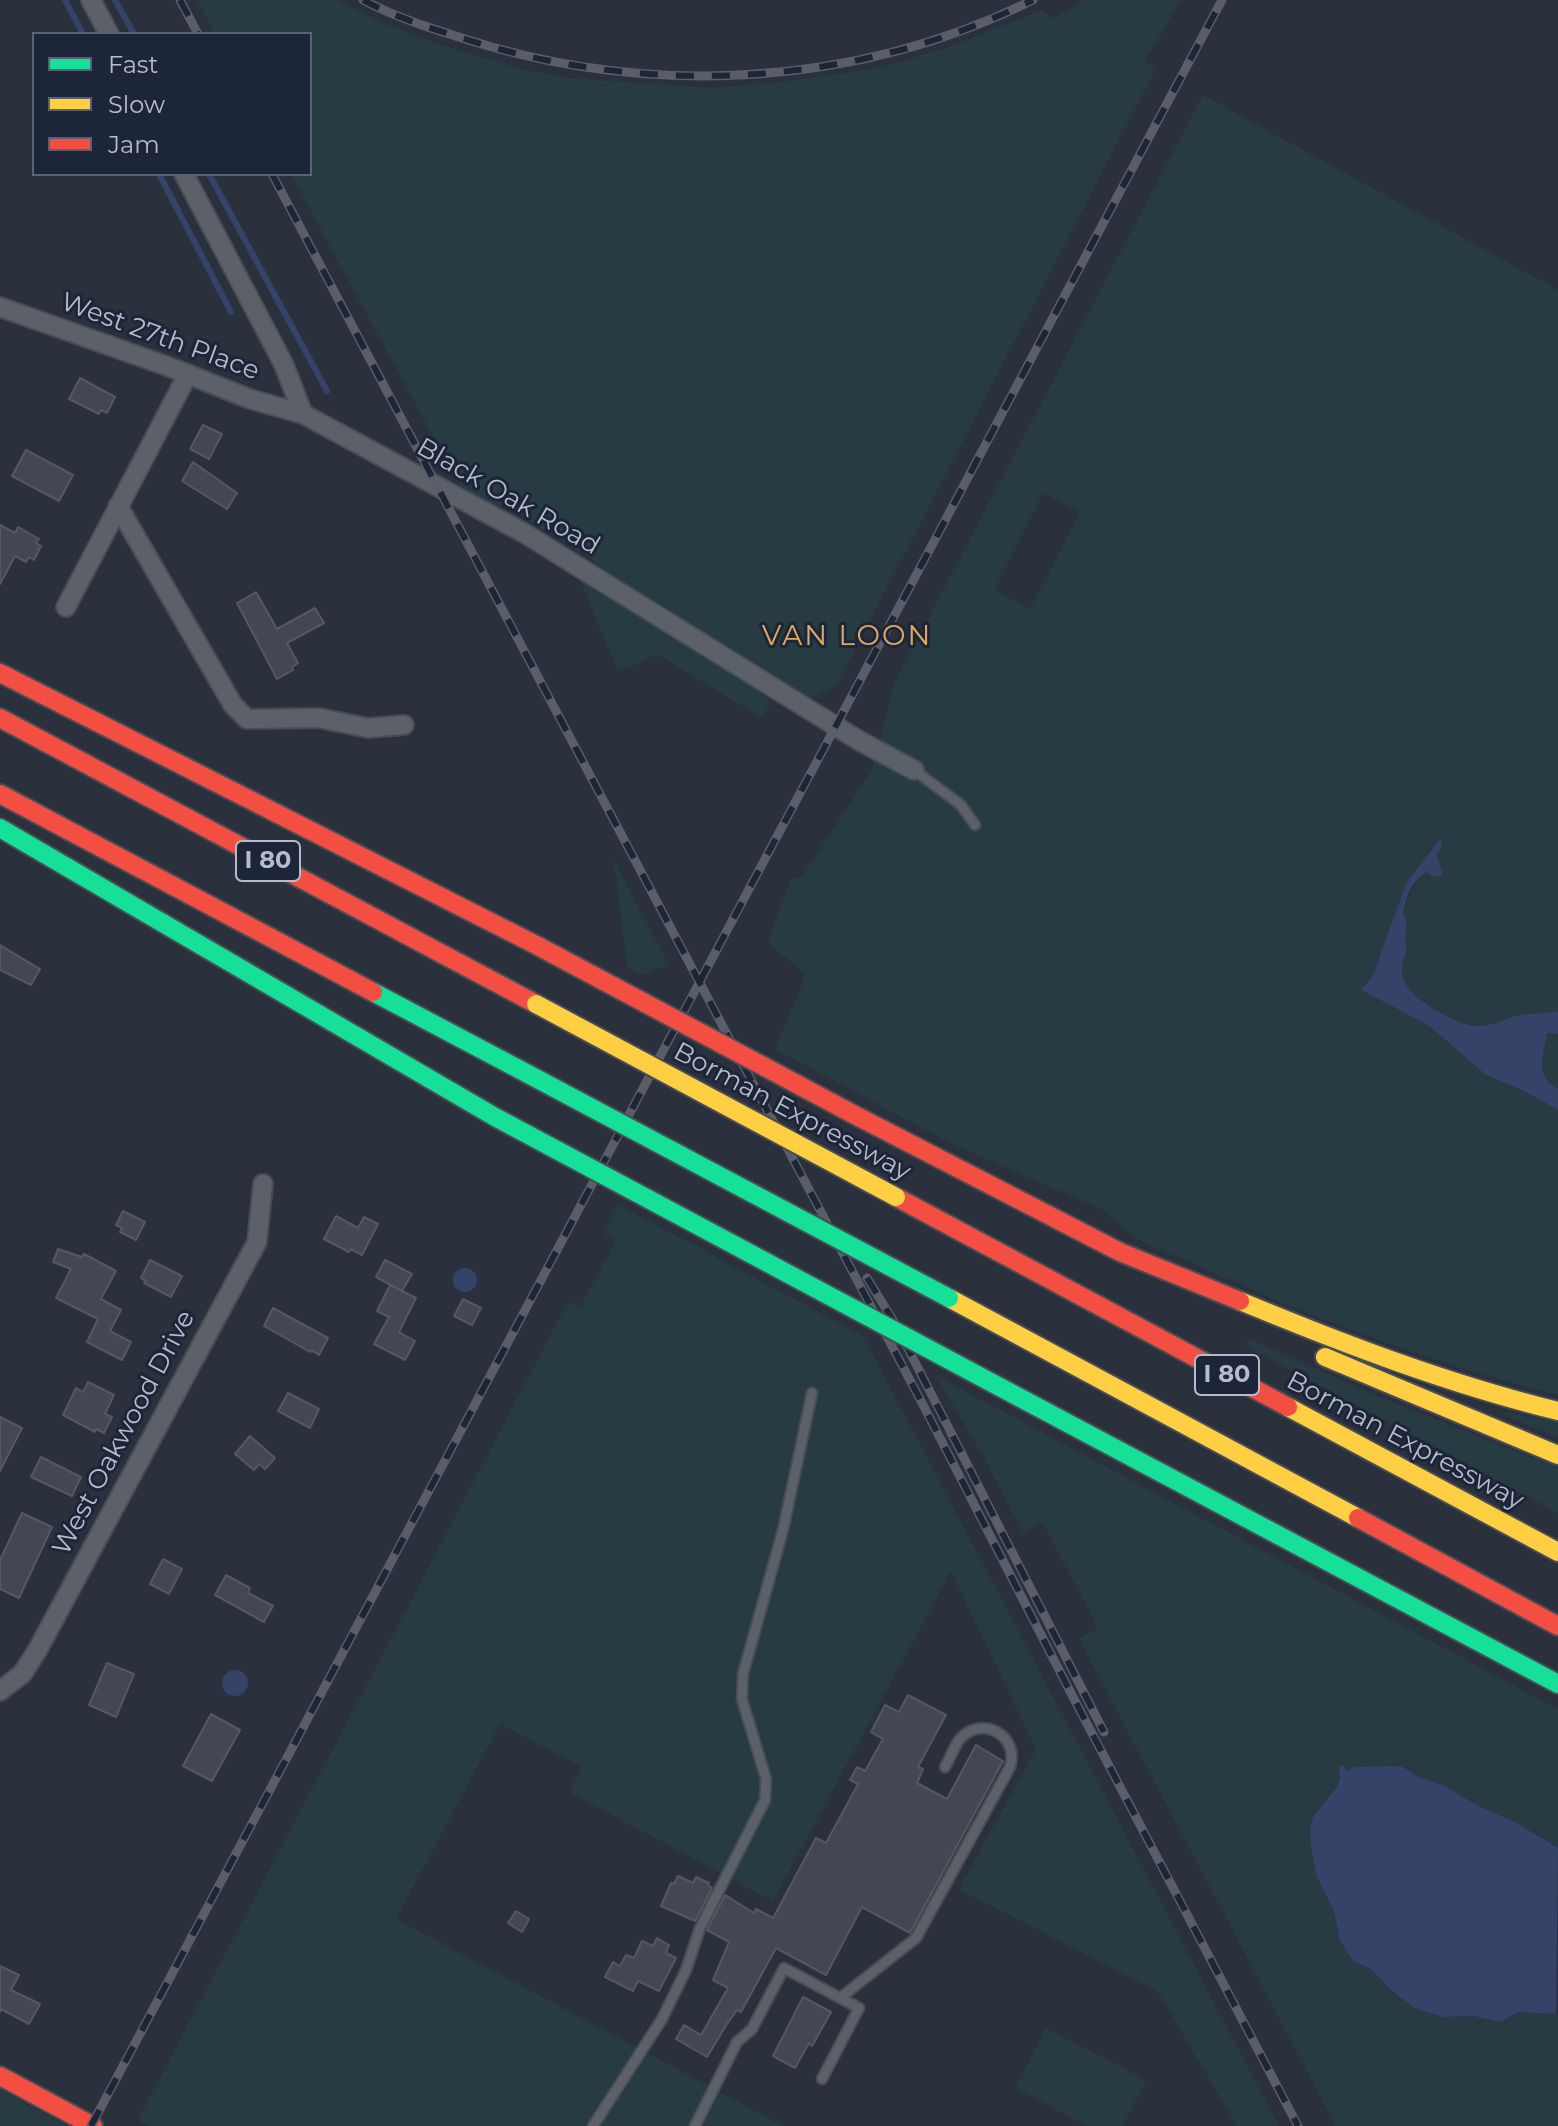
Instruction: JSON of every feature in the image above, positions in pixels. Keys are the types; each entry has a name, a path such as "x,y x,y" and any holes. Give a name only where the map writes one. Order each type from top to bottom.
{"main road":[{"path":"0,673 538,946 1276,1335"},
{"name":"Borman Expressway","path":"0,718 1558,1552"},
{"name":"I 80","path":"0,794 949,1298 1558,1626"},
{"path":"0,828 495,1117 1558,1684"},
{"path":"1120,1252 1349,1346 1488,1394 1558,1411"},
{"path":"1303,1348 1399,1391 1558,1455"},
{"path":"0,2076 93,2126"}],"street":[{"path":"91,0 108,32"},
{"path":"185,176 284,365 303,414"},
{"name":"West 27th Place","path":"0,307 250,399 303,414"},
{"path":"66,607 188,374"},
{"name":"Black Oak Road","path":"303,414 524,533 836,726 914,770"},
{"path":"118,506 242,716 253,720 319,718 368,728 404,725"},
{"name":"West Oakwood Drive","path":"0,1691 22,1674 37,1651 257,1242 263,1184"}],"lane":[{"path":"914,770 961,805 975,825"},
{"path":"593,2126 662,2019 686,1970 700,1928 765,1800 766,1779 742,1699 743,1674 783,1530 812,1393"},
{"path":"840,1998 916,1938 1010,1767 1012,1754 1009,1743 988,1728 979,1728 961,1738 945,1767"},
{"path":"695,2126 737,2042 752,2029 784,1968 859,2008 822,2079"}],"shaded area":[{"path":"197,0 338,0 390,26 432,42 517,68 568,78 713,88 874,69 947,48 1042,10 1053,19 1084,0 1181,0 1145,61 1155,70 836,686 811,698 612,576 588,556 503,506 494,507 460,486 292,176 312,176 312,32 214,32"},
{"path":"1203,95 1558,290 1558,1011 1520,1015 1483,1026 1469,1025 1436,1010 1408,988 1402,974 1407,950 1403,912 1411,892 1441,847 1406,883 1373,975 1361,990 1428,1025 1486,1075 1558,1110 1558,1395 1468,1370 1379,1340 1292,1307 1155,1247 1136,1238 1101,1209 952,1144 775,1049 802,985 804,973 769,944 770,935 791,879 801,878 872,770 894,684","holes":["1043,493 1080,512 1030,609 994,590"]},
{"path":"577,572 758,684 770,704 762,718 657,654 618,672"},
{"path":"614,860 668,964 643,975 627,967"},
{"path":"1547,1033 1558,1034 1558,1089 1543,1071"},
{"path":"619,1205 863,1336 1279,2126 1237,2126 1158,1992 959,1889 1036,1749 951,1571 773,1901 569,1792 582,1767 500,1724 396,1919 784,2126 149,2126 138,2120 568,1302 580,1308 616,1240 604,1233"},
{"path":"1249,1339 1373,1394 1558,1468 1558,1513 1245,1346"},
{"path":"935,1375 1558,1709 1558,1848 1515,1822 1401,1766 1346,1772 1342,1764 1335,1789 1313,1817 1317,1877 1334,1911 1340,1941 1353,1961 1371,1969 1392,1991 1416,2009 1443,2017 1473,2016 1501,2022 1518,2012 1558,2013 1558,2126 1336,2126 1079,1639 1098,1628 1043,1523 1023,1532"},
{"path":"1495,1411 1558,1422 1558,1438"},
{"path":"1046,2028 1146,2080 1122,2126 1088,2126 1015,2088"},
{"path":"0,2089 66,2126 0,2126"}],"water":[{"path":"1442,837 1437,856 1443,875 1434,877 1427,872 1417,880 1410,889 1403,912 1407,950 1402,966 1404,981 1425,1003 1447,1017 1469,1025 1483,1026 1520,1015 1558,1011 1558,1034 1547,1033 1542,1065 1546,1078 1558,1089 1558,1110 1486,1075 1428,1025 1361,990 1373,975 1406,883"},
{"path":"465,1268 476,1275 477,1280 470,1291 465,1292 454,1285 453,1280 460,1269"},
{"path":"235,1670 244,1674 248,1683 244,1692 235,1696 226,1692 222,1683 226,1674"},
{"path":"1342,1764 1347,1771 1355,1767 1401,1766 1515,1822 1558,1848 1556,2014 1518,2012 1501,2022 1473,2016 1443,2017 1416,2009 1392,1991 1371,1969 1353,1961 1340,1941 1334,1911 1317,1877 1311,1847 1313,1817 1337,1787"}],"building":[{"path":"80,378 115,397 107,413 101,410 99,414 69,399"},
{"path":"203,425 222,434 209,459 190,449"},
{"path":"26,450 73,475 59,501 12,476"},
{"path":"193,462 237,493 227,509 182,481"},
{"path":"0,525 15,533 18,527 39,539 36,543 41,546 34,560 29,557 26,562 15,556 0,584"},
{"path":"256,592 277,629 315,608 324,623 287,643 298,663 292,667 293,670 277,679 237,603"},
{"path":"0,945 40,969 31,985 0,970"},
{"path":"123,1211 145,1222 136,1240 120,1232 122,1228 116,1225"},
{"path":"336,1216 358,1228 364,1217 378,1224 362,1255 324,1239"},
{"path":"58,1249 82,1257 84,1254 116,1271 101,1299 121,1310 110,1331 131,1342 122,1360 87,1342 98,1319 56,1298 71,1269 53,1262"},
{"path":"150,1260 182,1276 171,1297 144,1283 146,1281 141,1278"},
{"path":"385,1260 412,1274 402,1291 376,1277"},
{"path":"390,1285 416,1298 399,1332 415,1341 405,1360 374,1344 389,1317 377,1311"},
{"path":"463,1299 481,1308 472,1325 454,1316"},
{"path":"273,1308 328,1338 319,1355 264,1326"},
{"path":"88,1382 114,1395 105,1414 112,1417 104,1433 96,1429 95,1432 63,1415 76,1388 83,1392"},
{"path":"288,1393 319,1409 310,1428 278,1411"},
{"path":"0,1417 22,1428 0,1471"},
{"path":"250,1436 275,1458 265,1469 259,1464 254,1470 235,1454"},
{"path":"41,1457 81,1477 72,1496 31,1477"},
{"path":"22,1513 52,1527 19,1598 0,1589 0,1560"},
{"path":"163,1559 182,1569 169,1594 150,1584"},
{"path":"226,1575 250,1588 248,1593 273,1606 264,1622 215,1595"},
{"path":"107,1663 134,1674 116,1717 89,1705"},
{"path":"908,1695 946,1715 918,1767 923,1769 917,1783 947,1799 976,1745 1003,1761 910,1933 862,1907 826,1975 776,1948 741,2012 737,2010 707,2057 676,2039 684,2025 701,2035 728,1988 713,1980 729,1942 707,1930 725,1895 754,1913 756,1909 773,1918 816,1838 826,1843 858,1784 850,1780 857,1767 865,1771 883,1739 871,1732 885,1705 899,1712"},
{"path":"211,1714 240,1730 212,1781 183,1766"},
{"path":"678,1876 693,1883 696,1877 709,1883 712,1888 695,1921 661,1906 671,1883 674,1884"},
{"path":"516,1911 529,1919 522,1932 508,1923"},
{"path":"657,1938 669,1945 666,1953 676,1958 659,1991 638,1981 633,1991 605,1977 613,1962 620,1966 626,1955 634,1958 642,1941 653,1946"},
{"path":"0,1966 19,1975 11,1990 40,2004 29,2024 1,2009 0,2012"},
{"path":"803,1997 831,2012 812,2046 809,2043 795,2068 773,2056"}],"waterway":[{"path":"65,0 82,32"},
{"path":"115,0 133,32"},
{"path":"160,176 231,312"},
{"path":"210,176 327,391"}],"railway":[{"path":"180,0 197,32"},
{"path":"363,0 426,26 536,58 607,70 680,76 753,74 825,66 896,51 966,29 1033,0"},
{"path":"91,2126 1222,0"},
{"path":"273,176 921,1401 1298,2126"},
{"path":"867,1278 896,1325 1104,1732"}],"traffic: fast":[{"path":"0,828 495,1117"},
{"path":"373,992 528,1074"},
{"path":"528,1074 949,1298"},
{"path":"495,1117 996,1385"},
{"path":"996,1385 1558,1684"}],"traffic: slow":[{"path":"536,1004 896,1197"},
{"path":"949,1298 1358,1518"},
{"path":"1240,1301 1397,1362 1558,1411"},
{"path":"1325,1357 1558,1455"},
{"path":"1288,1407 1558,1552"}],"traffic: jam":[{"path":"0,673 538,946"},
{"path":"0,718 536,1004"},
{"path":"0,794 373,992"},
{"path":"538,946 851,1113"},
{"path":"851,1113 1120,1252 1240,1301"},
{"path":"896,1197 1288,1407"},
{"path":"1358,1518 1558,1626"},
{"path":"0,2076 93,2126"}],"district":[{"name":"VAN LOON","path":"847,637"}]}
